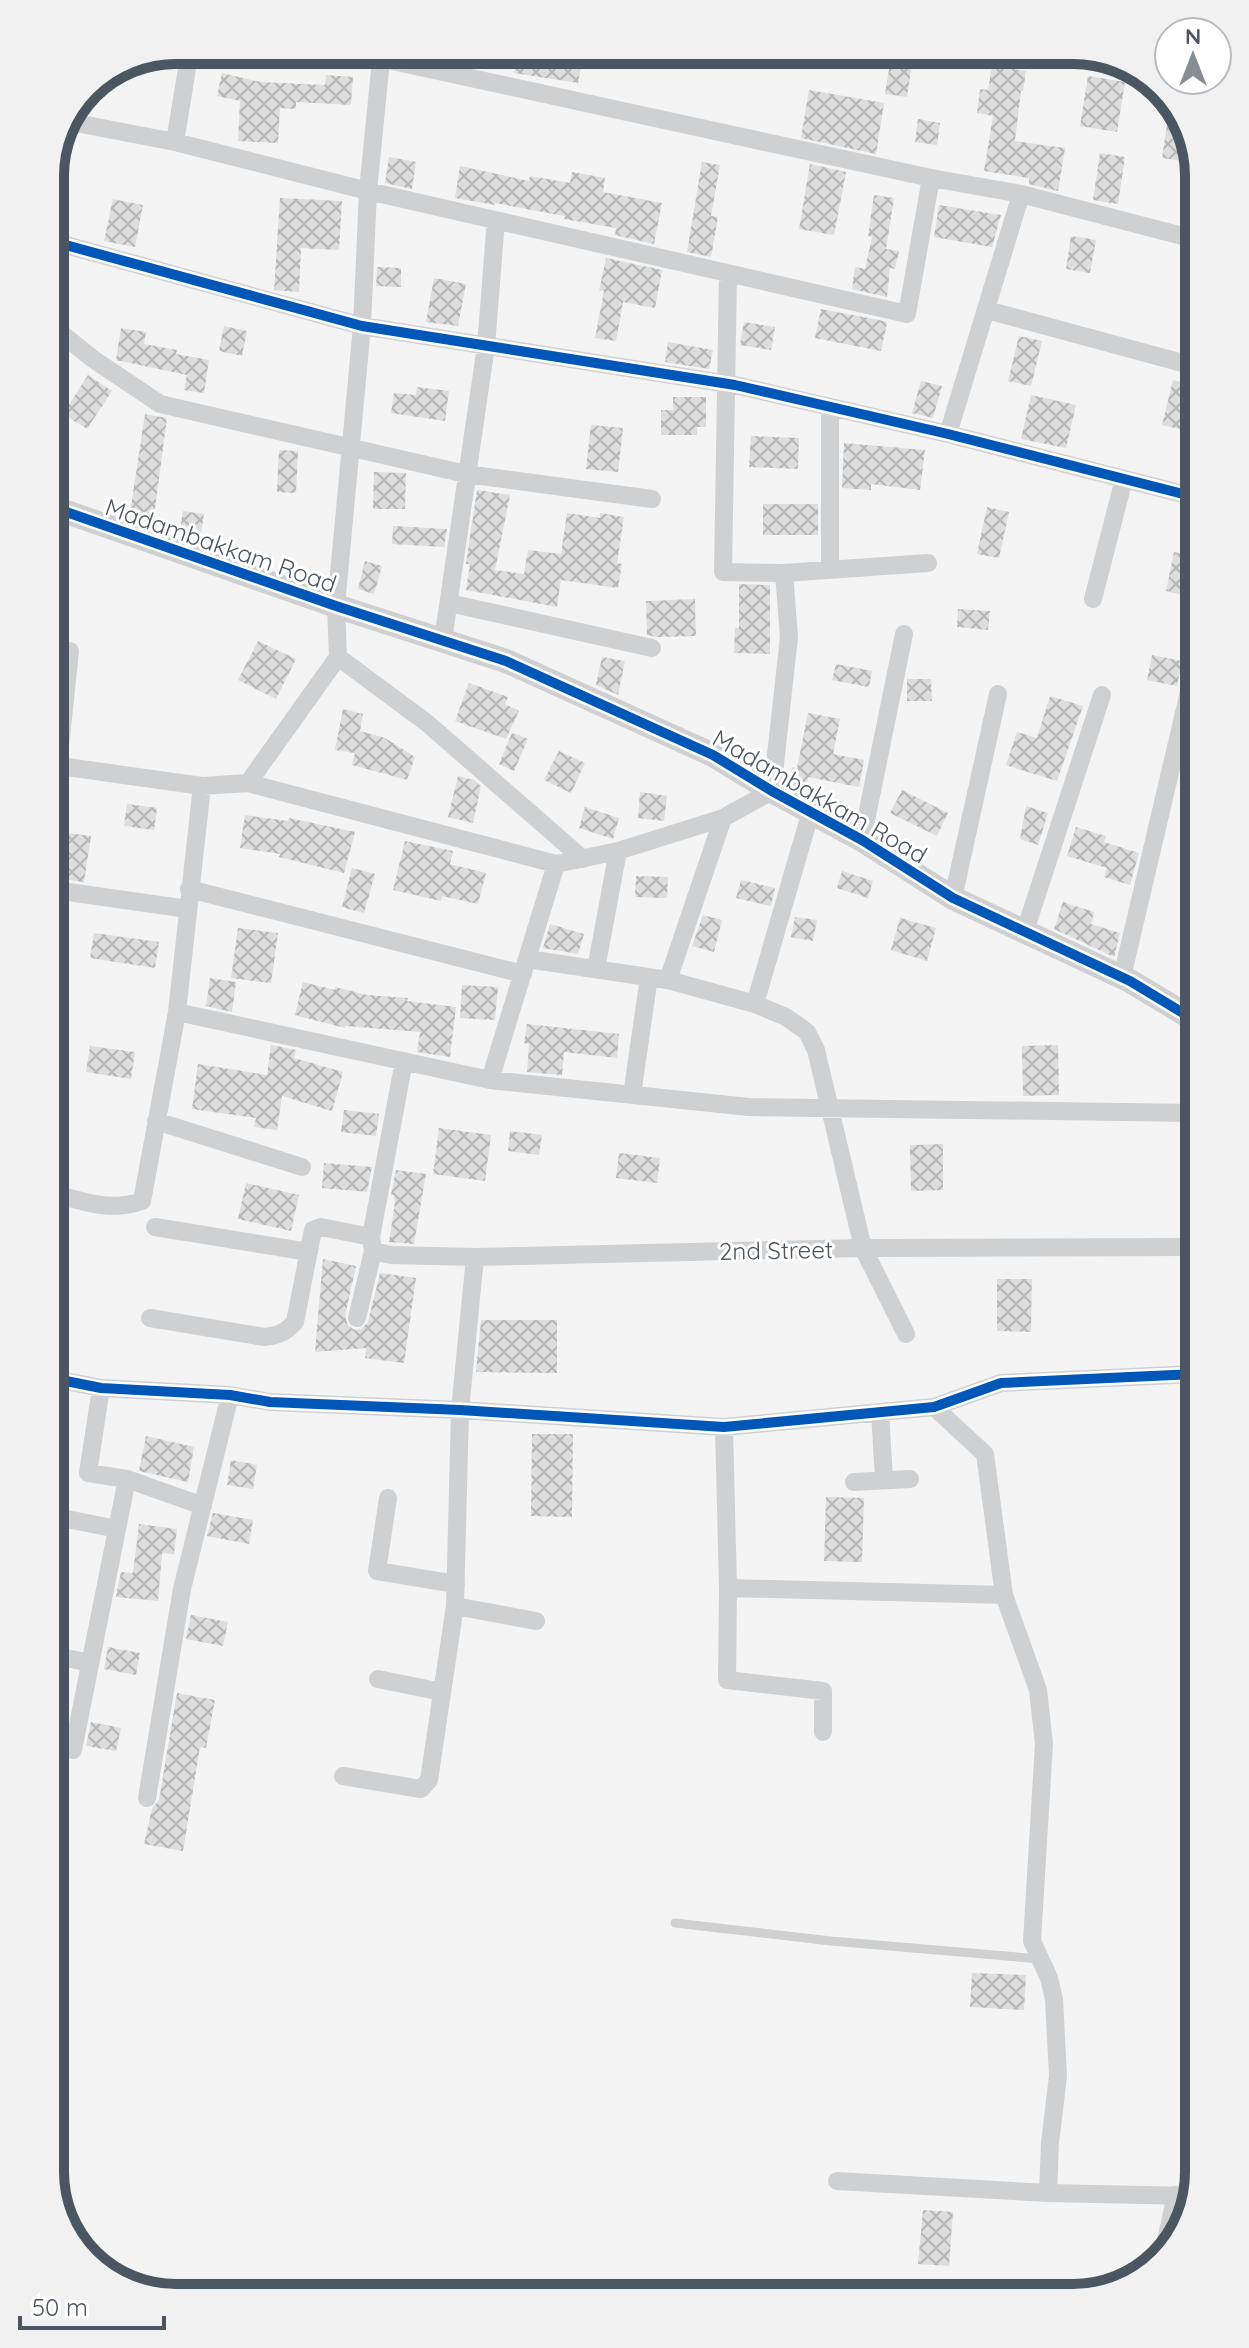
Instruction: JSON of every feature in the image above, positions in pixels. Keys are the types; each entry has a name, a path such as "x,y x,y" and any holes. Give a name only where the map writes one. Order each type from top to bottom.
{"street":[{"path":"175,142 188,64"},
{"path":"248,783 338,657 336,606 362,326 368,191 381,64"},
{"path":"426,64 931,178 1021,194 1185,237"},
{"path":"78,123 175,142 368,191 907,314 931,178"},
{"path":"948,434 1021,194"},
{"path":"443,640 486,346 496,220"},
{"path":"64,245 362,326 728,384 948,434 1185,494"},
{"path":"728,273 723,572 784,573 928,563"},
{"path":"987,310 1185,364"},
{"path":"64,335 112,373 160,404 466,474 652,499"},
{"path":"830,407 830,570"},
{"path":"1093,599 1124,479"},
{"name":"Madambakkam Road","path":"64,511 336,606 506,661 713,755 862,840 953,898 1122,977 1185,1014"},
{"path":"64,767 202,786 248,783 556,864 618,851 723,818 772,791 789,637 784,573"},
{"path":"449,603 652,648"},
{"path":"862,840 904,634"},
{"path":"64,697 70,651"},
{"path":"338,657 427,723 583,859"},
{"path":"953,898 998,694"},
{"path":"1025,931 1102,695"},
{"path":"1122,977 1185,709"},
{"path":"64,1196 103,1207 125,1207 142,1201 177,1012 202,786"},
{"path":"755,1004 811,811"},
{"path":"668,980 723,818"},
{"path":"596,969 618,851"},
{"path":"490,1080 556,864"},
{"path":"189,889 525,966 596,969 668,980 755,1004 786,1017 807,1032 816,1050 863,1248 906,1334"},
{"path":"64,891 188,909"},
{"path":"632,1095 649,977"},
{"path":"177,1012 490,1080 749,1107 1185,1113"},
{"path":"357,1318 404,1061"},
{"path":"156,1121 302,1167"},
{"path":"150,1318 264,1337 288,1331 295,1322 309,1252 155,1227"},
{"name":"2nd Street","path":"309,1252 316,1228 372,1244 391,1255 475,1257 863,1248 1185,1247"},
{"path":"343,1776 421,1789 429,1780 455,1606 460,1410 475,1257"},
{"path":"64,1381 101,1388 230,1395 270,1402 460,1410 724,1427 934,1407 1001,1383 1185,1374"},
{"path":"101,1388 88,1473 127,1479 203,1506"},
{"path":"147,1798 182,1589 230,1395"},
{"path":"934,1407 985,1454 1004,1595 1038,1690 1044,1744 1032,1941 1054,1999 1058,2076 1048,2193"},
{"path":"880,1412 884,1480"},
{"path":"724,1427 727,1680 823,1691 823,1732"},
{"path":"73,1750 127,1479"},
{"path":"854,1482 910,1479"},
{"path":"388,1498 377,1571 456,1584"},
{"path":"64,1518 117,1529"},
{"path":"728,1588 1004,1595"},
{"path":"455,1606 536,1621"},
{"path":"64,1657 90,1663"},
{"path":"378,1679 442,1692"},
{"path":"837,2181 1048,2193 1182,2195"}],"lane":[{"path":"675,1923 831,1941 1040,1959"}],"building":[{"path":"516,64 581,64 578,83 514,73"},
{"path":"890,64 912,64 907,97 885,94"},
{"path":"992,66 1026,71 1015,141 1065,148 1058,191 1029,184 1029,178 984,171 993,116 977,113 980,89 988,90"},
{"path":"222,73 260,82 325,85 326,75 353,77 351,105 296,102 296,109 280,108 278,143 238,141 240,101 217,96"},
{"path":"1088,76 1125,82 1117,132 1080,126"},
{"path":"809,90 884,103 876,154 801,138"},
{"path":"1168,117 1184,161 1162,158"},
{"path":"918,119 940,123 937,145 915,142"},
{"path":"1100,153 1125,157 1118,204 1093,200"},
{"path":"389,157 416,162 412,189 385,183"},
{"path":"702,162 720,165 711,216 718,217 711,257 687,252"},
{"path":"810,164 846,172 834,235 799,229"},
{"path":"460,166 529,181 530,176 570,183 572,172 605,178 603,192 662,203 654,244 615,235 616,228 495,203 455,198"},
{"path":"874,195 894,198 886,249 899,251 895,269 890,268 887,297 852,289 855,267 865,269 872,237 868,236"},
{"path":"280,198 342,201 339,250 301,248 299,292 274,290"},
{"path":"113,199 143,205 135,247 104,241"},
{"path":"939,205 1001,215 992,247 934,237"},
{"path":"1071,236 1096,240 1090,273 1066,269"},
{"path":"606,258 662,270 655,308 623,302 616,341 595,338 604,291 599,291"},
{"path":"377,267 401,268 401,287 376,286"},
{"path":"434,278 466,284 458,326 426,322"},
{"path":"821,309 887,323 881,351 815,338"},
{"path":"744,322 775,327 771,350 740,345"},
{"path":"224,326 247,331 242,356 219,351"},
{"path":"121,328 146,332 144,344 209,360 204,393 184,390 187,375 116,360"},
{"path":"1019,336 1042,341 1031,386 1008,381"},
{"path":"668,342 713,350 709,369 665,362"},
{"path":"88,375 112,391 87,429 64,412"},
{"path":"1173,380 1185,383 1185,431 1162,425"},
{"path":"921,381 942,386 933,418 912,413"},
{"path":"417,387 449,391 445,421 391,413 394,393 416,395"},
{"path":"1031,395 1076,405 1066,448 1021,439"},
{"path":"673,397 706,397 706,427 697,427 697,435 661,435 661,410 673,410"},
{"path":"145,414 167,418 154,516 130,513"},
{"path":"591,425 623,428 618,472 586,469"},
{"path":"751,436 799,438 798,469 749,467"},
{"path":"844,443 925,450 920,490 871,484 871,490 842,488"},
{"path":"279,450 298,451 296,493 277,492"},
{"path":"374,472 406,473 405,509 373,509"},
{"path":"477,490 510,495 495,570 524,574 528,550 561,554 567,513 600,518 600,513 624,517 617,563 622,564 618,588 561,580 557,607 466,590 470,564 466,564"},
{"path":"763,504 818,504 818,535 763,535"},
{"path":"987,507 1009,512 999,558 977,554"},
{"path":"183,511 204,514 201,533 180,530"},
{"path":"393,526 447,529 444,547 392,544"},
{"path":"1174,552 1185,555 1185,596 1166,591"},
{"path":"365,561 382,566 374,594 358,589"},
{"path":"739,584 770,585 770,654 734,653 735,628 739,628"},
{"path":"695,599 696,636 647,635 646,601"},
{"path":"958,609 990,611 988,630 957,627"},
{"path":"258,641 296,659 276,699 238,680"},
{"path":"1152,655 1182,661 1177,686 1147,680"},
{"path":"602,657 625,661 618,695 596,685"},
{"path":"836,664 872,671 869,687 832,680"},
{"path":"907,679 931,679 932,701 907,701"},
{"path":"469,683 508,697 505,704 519,711 506,739 455,721"},
{"path":"1050,696 1083,706 1057,781 1006,765 1017,732 1037,738"},
{"path":"343,709 363,714 360,731 385,738 415,757 407,780 352,765 355,753 335,750"},
{"path":"808,713 840,719 833,754 864,760 859,787 808,777 805,792 789,783 792,767 797,768"},
{"path":"512,733 528,739 514,771 499,764"},
{"path":"559,751 585,763 571,793 544,780"},
{"path":"458,776 474,780 481,786 473,823 448,817"},
{"path":"902,790 948,813 937,836 890,813"},
{"path":"640,792 667,796 664,821 638,818"},
{"path":"127,804 157,808 154,830 124,826"},
{"path":"1026,806 1048,813 1038,845 1020,839"},
{"path":"585,807 619,818 613,839 579,828"},
{"path":"245,815 288,821 289,818 355,832 344,873 279,857 280,854 240,848"},
{"path":"1076,827 1106,836 1104,842 1139,853 1130,885 1104,877 1107,868 1067,856"},
{"path":"64,832 91,836 84,882 64,879"},
{"path":"405,841 453,851 450,864 486,873 478,904 442,896 441,901 393,890"},
{"path":"352,868 375,874 364,913 342,907"},
{"path":"842,871 873,881 868,898 837,888"},
{"path":"636,876 668,877 667,898 635,897"},
{"path":"741,880 775,888 771,906 736,898"},
{"path":"1063,902 1094,912 1091,924 1120,933 1114,957 1054,929"},
{"path":"703,915 722,920 714,952 692,946"},
{"path":"795,917 817,920 813,941 791,937"},
{"path":"900,918 936,928 927,961 891,950"},
{"path":"550,924 584,934 578,954 543,948"},
{"path":"238,928 278,933 271,983 231,978"},
{"path":"94,933 159,942 155,968 90,958"},
{"path":"210,978 236,982 232,1012 206,1006"},
{"path":"303,982 335,990 335,987 367,995 408,998 407,1001 456,1007 450,1057 417,1052 420,1032 345,1028 295,1015"},
{"path":"462,985 498,987 495,1020 460,1018"},
{"path":"527,1024 619,1034 617,1058 564,1052 562,1075 527,1072 529,1044 524,1043"},
{"path":"271,1045 296,1050 294,1058 343,1072 332,1111 282,1096 277,1130 254,1127 256,1118 192,1109 198,1064 267,1075"},
{"path":"1058,1045 1059,1095 1023,1096 1022,1046"},
{"path":"90,1046 135,1052 131,1079 86,1072"},
{"path":"344,1110 379,1114 376,1136 341,1132"},
{"path":"439,1128 491,1135 485,1181 433,1174"},
{"path":"510,1131 542,1135 539,1155 508,1151"},
{"path":"943,1144 943,1190 911,1191 910,1145"},
{"path":"619,1153 660,1158 657,1183 616,1178"},
{"path":"324,1163 372,1167 367,1192 322,1188"},
{"path":"396,1170 426,1174 414,1244 389,1242 395,1202 394,1195 391,1195"},
{"path":"246,1183 299,1195 291,1231 238,1219"},
{"path":"323,1259 356,1266 345,1316 348,1326 355,1330 368,1322 380,1273 416,1278 404,1363 365,1358 366,1348 315,1352"},
{"path":"997,1279 1032,1279 1031,1332 997,1331"},
{"path":"481,1320 557,1320 557,1373 476,1372"},
{"path":"532,1434 573,1434 572,1517 531,1516"},
{"path":"146,1436 194,1447 188,1482 139,1471"},
{"path":"231,1460 257,1465 253,1489 227,1485"},
{"path":"826,1497 864,1498 862,1562 824,1561"},
{"path":"213,1513 253,1520 249,1544 207,1536"},
{"path":"139,1524 177,1529 174,1554 162,1553 158,1601 116,1597 121,1572 133,1573"},
{"path":"191,1615 228,1622 223,1646 186,1639"},
{"path":"108,1647 140,1653 136,1675 104,1669"},
{"path":"177,1693 215,1700 206,1748 200,1747 183,1851 144,1844 152,1809 159,1800"},
{"path":"91,1722 121,1728 116,1751 86,1746"},
{"path":"1183,1811 1185,1811 1184,1855"},
{"path":"972,1973 1026,1975 1024,2010 970,2007"},
{"path":"923,2210 953,2212 949,2266 918,2264"}],"cycle path":[{"path":"64,245 362,326 735,385 948,434 1185,494"},
{"path":"64,511 336,606 506,661 713,755 862,840 953,898 1130,981 1185,1014"},
{"path":"64,1381 101,1388 230,1395 270,1402 460,1410 724,1427 934,1407 1001,1383 1185,1374"}]}
